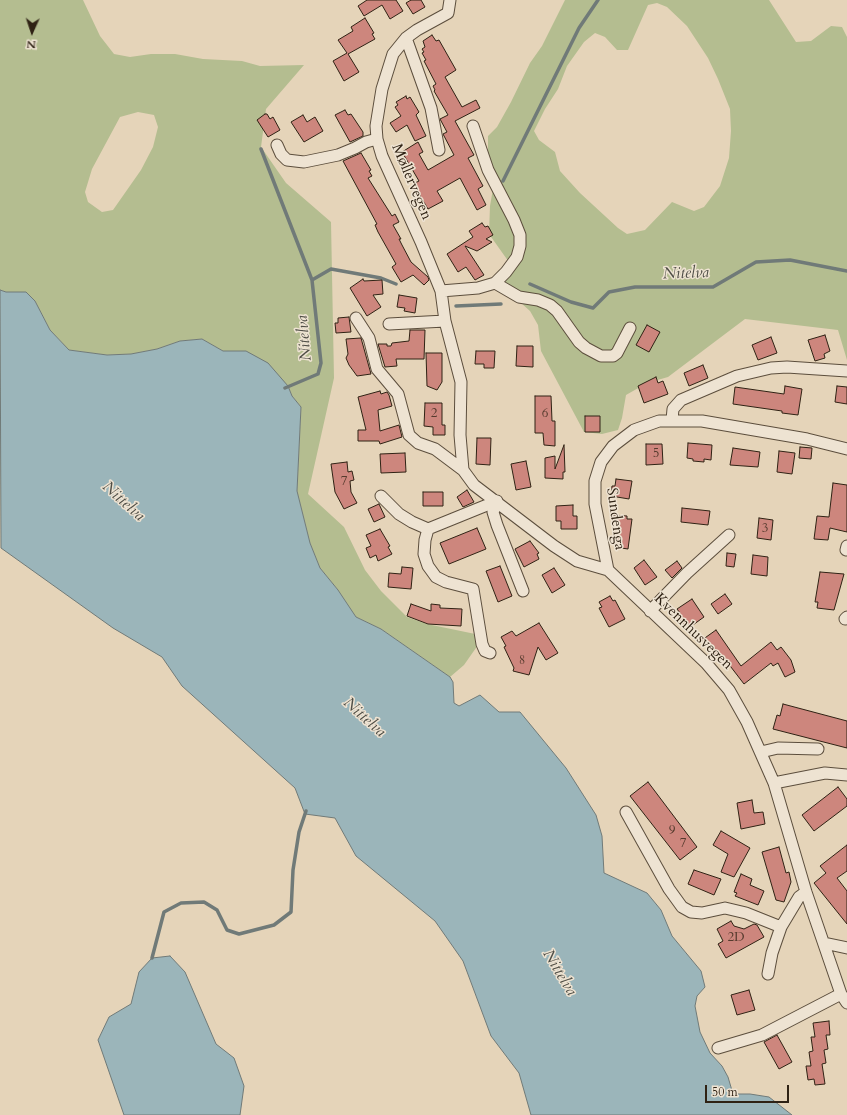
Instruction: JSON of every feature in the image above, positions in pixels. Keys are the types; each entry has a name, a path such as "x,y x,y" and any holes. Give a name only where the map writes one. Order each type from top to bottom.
{"street":[{"name":"Møllervegen","path":"450,0 448,13 406,38 393,54 386,75 378,110 377,139 388,169 441,291 445,321 460,377 460,435"},
{"path":"406,38 431,108 439,150"},
{"path":"441,291 478,288 495,283 506,272 517,257 520,246 520,235 514,220 488,170 473,126"},
{"path":"277,145 287,160 304,162 338,155 366,142 377,139"},
{"path":"495,283 519,297 538,300 550,305 557,311 579,342 586,348 601,356 613,356 617,353 630,328"},
{"path":"356,318 369,338 377,369 398,394 409,435 418,443 435,449 464,470"},
{"path":"389,324 445,321"},
{"path":"672,420 673,409 681,400 736,376 771,368 787,367 847,372"},
{"name":"Sundenga","path":"608,570 595,501 595,481 601,462 613,446 634,430 659,421 702,421 800,438 847,449"},
{"name":"Kvennhusvegen","path":"460,435 464,470 474,485 576,561 608,570 721,679 738,705 774,783 806,892 844,998"},
{"path":"380,496 399,514 428,530 497,501"},
{"path":"497,501 493,512 523,591"},
{"path":"428,530 425,540 424,554 428,566 440,580 473,589 482,644 486,651 490,653"},
{"path":"650,611 687,573 729,535"},
{"path":"761,752 778,748 818,749"},
{"path":"774,783 825,773 847,775"},
{"path":"626,812 669,889 682,907 691,912 702,913 725,908 746,913 781,927"},
{"path":"768,974 772,953 781,927 799,897 806,892"},
{"path":"824,943 847,948"},
{"path":"718,1048 762,1035 844,998"}],"green space":[{"path":"0,0 83,0 100,36 114,54 130,57 151,54 175,54 203,59 242,61 260,66 304,65 266,109 261,147 286,183 331,222 334,378 308,494 344,527 365,570 381,591 407,617 427,624 480,635 478,645 464,665 450,677 381,629 356,617 338,590 320,568 310,543 297,491 301,407 292,396 288,386 246,351 223,351 202,339 180,341 157,349 131,354 107,355 69,350 50,330 35,301 26,292 6,292 0,290","holes":["138,112 154,115 158,127 153,147 141,170 113,210 102,212 88,202 85,192 92,169 120,117"]},
{"path":"565,0 769,0 796,42 811,41 831,26 842,27 847,37 847,360 838,330 745,319 668,377 647,383 626,395 622,418 618,430 602,434 584,432 541,351 538,325 530,311 511,294 505,282 511,265 489,234 490,206 494,183 488,161 488,136 497,127 530,63 542,46","holes":["657,3 667,7 687,26 708,58 718,79 730,109 731,131 729,158 720,186 704,207 694,211 672,202 645,230 627,234 618,228 580,193 560,171 555,152 539,140 534,131 545,109 558,89 567,66 584,42 595,33 605,37 617,50 628,50 648,5"]}],"water":[{"name":"Nittelva","path":"0,290 6,292 26,292 35,301 50,330 69,350 107,355 131,354 157,349 180,341 202,339 223,351 246,351 268,363 288,386 292,396 301,407 297,491 310,543 320,568 338,590 356,617 381,629 450,677 453,682 454,703 459,706 480,695 499,712 520,712 566,768 596,815 602,836 604,873 647,893 661,910 672,936 701,971 705,987 697,996 695,1006 700,1032 710,1053 722,1066 728,1077 733,1094 750,1094 769,1097 792,1115 531,1115 519,1073 491,1036 463,961 435,921 356,856 335,818 305,814 295,788 182,686 162,657 113,628 1,548"},
{"path":"170,956 185,972 216,1044 234,1058 244,1086 240,1115 124,1115 98,1040 109,1017 131,1004 139,972 152,958"}],"building":[{"path":"367,0 396,0 403,11 390,19 382,5 364,16 358,6"},
{"path":"411,0 421,0 425,7 413,14 406,3"},
{"path":"365,18 374,33 372,34 375,39 348,54 359,72 344,81 333,61 347,53 338,40 353,31 351,27"},
{"path":"432,35 436,41 439,40 456,70 445,77 462,107 476,100 480,108 455,121 474,155 468,158 483,186 478,189 486,205 477,210 460,178 437,191 443,201 428,209 413,184 419,181 402,152 418,142 423,152 419,154 428,170 454,155 443,134 447,132 440,119 448,115 434,91 433,86 436,84 424,61 426,60 422,53 424,52 422,49 425,47 423,41"},
{"path":"406,96 407,99 410,97 419,112 416,115 426,136 415,141 407,125 396,132 390,123 401,116 395,107 398,105 396,102"},
{"path":"345,110 348,115 351,114 363,132 363,136 350,142 335,115"},
{"path":"267,114 270,119 273,117 280,130 268,137 257,120"},
{"path":"303,115 307,122 315,117 323,131 304,142 291,122"},
{"path":"361,153 371,170 369,171 372,176 368,178 392,216 395,214 399,222 393,225 411,262 428,277 429,280 424,285 413,275 401,282 392,267 396,264 378,232 375,225 377,224 343,161"},
{"path":"482,223 485,227 488,226 493,235 486,239 492,242 477,251 465,246 484,275 475,280 466,267 458,272 447,254 473,237 469,231"},
{"path":"363,279 364,281 382,280 383,294 373,295 381,307 367,316 350,288"},
{"path":"399,295 417,298 415,313 404,311 405,308 397,307"},
{"path":"349,317 351,332 336,333 335,323 338,323 338,318"},
{"path":"647,325 660,332 649,352 636,345"},
{"path":"410,330 425,330 424,359 396,359 397,366 385,367 378,344 387,344 387,346 391,346 392,343 409,341"},
{"path":"825,335 830,351 824,354 825,358 815,361 808,340"},
{"path":"771,337 777,353 758,360 752,345"},
{"path":"361,338 371,374 357,376 346,358 348,354 346,339"},
{"path":"517,346 533,346 533,367 516,366"},
{"path":"476,351 495,351 494,368 484,368 484,364 475,364"},
{"path":"426,353 442,353 442,382 437,390 427,386"},
{"path":"703,365 708,378 689,386 684,373"},
{"path":"656,377 658,383 663,381 668,394 644,403 638,386"},
{"path":"785,386 802,389 798,415 782,413 782,411 733,404 735,387 784,394"},
{"path":"837,386 847,387 847,404 835,402"},
{"path":"380,391 381,394 387,392 392,406 378,410 380,431 399,425 402,437 380,444 379,441 358,441 358,430 366,430 358,397"},
{"path":"535,396 551,396 552,421 555,421 555,446 544,445 543,433 535,433"},
{"path":"425,403 442,403 442,425 445,425 445,435 433,435 433,427 424,426"},
{"path":"585,416 600,416 600,432 585,432"},
{"path":"477,438 491,438 490,465 476,464"},
{"path":"688,443 712,445 711,460 704,459 704,462 693,461 693,459 687,458"},
{"path":"646,444 662,444 663,464 646,465"},
{"path":"564,445 565,472 563,472 563,479 545,478 545,458 555,456 555,469"},
{"path":"800,447 812,448 811,459 799,458"},
{"path":"733,448 760,452 758,467 730,465"},
{"path":"779,451 795,453 792,474 777,472"},
{"path":"405,453 406,472 381,473 380,454"},
{"path":"526,461 531,487 516,490 511,464"},
{"path":"347,462 348,472 352,471 354,480 350,481 351,492 357,503 344,509 335,492 331,464"},
{"path":"616,479 632,481 629,499 611,496 612,486 615,486"},
{"path":"833,483 847,485 847,532 830,528 828,540 814,539 817,516 829,517"},
{"path":"467,490 474,502 463,507 457,497"},
{"path":"423,492 443,492 443,506 423,506"},
{"path":"379,504 385,517 374,522 368,509"},
{"path":"573,505 573,516 577,516 577,529 561,529 561,521 556,521 556,506"},
{"path":"682,508 710,511 708,525 681,522"},
{"path":"613,515 627,516 627,519 632,519 628,549 615,547 614,526 612,525"},
{"path":"759,518 773,520 771,540 757,538"},
{"path":"477,528 486,549 449,564 440,543"},
{"path":"380,529 390,546 388,547 392,554 378,561 376,555 370,558 366,548 371,546 366,535"},
{"path":"530,541 539,553 537,554 539,559 524,567 515,549"},
{"path":"727,553 736,554 734,567 726,566"},
{"path":"753,555 768,557 767,576 751,574"},
{"path":"644,560 657,577 645,585 634,568"},
{"path":"677,561 682,568 672,578 665,570"},
{"path":"500,566 512,596 498,602 486,571"},
{"path":"402,567 413,568 411,589 388,587 389,573 401,574"},
{"path":"554,568 565,585 552,593 542,575"},
{"path":"820,572 844,574 834,610 817,608 818,602 815,602"},
{"path":"725,594 732,604 718,614 711,604"},
{"path":"610,596 613,601 615,600 625,619 609,627 599,608 602,607 599,602"},
{"path":"692,599 704,617 690,627 687,623 684,625 677,615 680,613 677,609"},
{"path":"411,604 431,611 431,604 440,605 440,608 462,609 461,626 428,624 407,616"},
{"path":"539,623 558,653 546,660 538,647 529,675 513,671 514,668 501,637 512,631 516,636"},
{"path":"716,630 741,666 771,642 777,650 781,647 791,660 795,672 785,677 778,663 773,666 771,663 744,684 724,658 720,661 702,640"},
{"path":"783,704 847,721 847,748 773,729 777,715 780,716"},
{"path":"648,782 697,847 680,860 630,796"},
{"path":"838,787 847,799 847,806 814,831 802,815"},
{"path":"752,800 754,813 763,812 765,824 741,829 737,803"},
{"path":"721,831 750,848 734,877 721,872 728,854 713,845"},
{"path":"847,845 847,871 837,878 847,891 847,924 814,883 826,873 820,866"},
{"path":"779,847 786,873 789,872 791,882 784,902 776,900 762,852"},
{"path":"694,870 721,879 714,895 688,884"},
{"path":"741,874 752,879 750,885 764,891 758,905 735,896 737,893 734,892"},
{"path":"731,921 734,926 744,929 754,924 757,925 764,937 726,958 718,944 723,941 717,929"},
{"path":"749,990 755,1010 737,1015 731,995"},
{"path":"829,1021 830,1035 826,1035 828,1049 824,1050 826,1063 822,1064 825,1084 815,1085 814,1079 808,1080 806,1066 811,1066 809,1052 813,1051 811,1037 815,1037 813,1023"},
{"path":"777,1035 792,1062 779,1069 764,1042"}],"waterway":[{"path":"503,181 579,28 598,0"},
{"path":"261,149 312,280"},
{"name":"Nitelva","path":"530,284 571,302 593,308 609,292 635,287 713,287 756,262 790,260 847,271"},
{"name":"Nitelva","path":"285,388 318,374 321,363 312,280 331,269 381,278 396,284"},
{"name":"Nitelva","path":"456,306 501,304"},
{"path":"152,958 164,912 181,903 204,902 217,910 227,930 239,934 274,925 291,912 293,870 299,832 306,811"}]}
